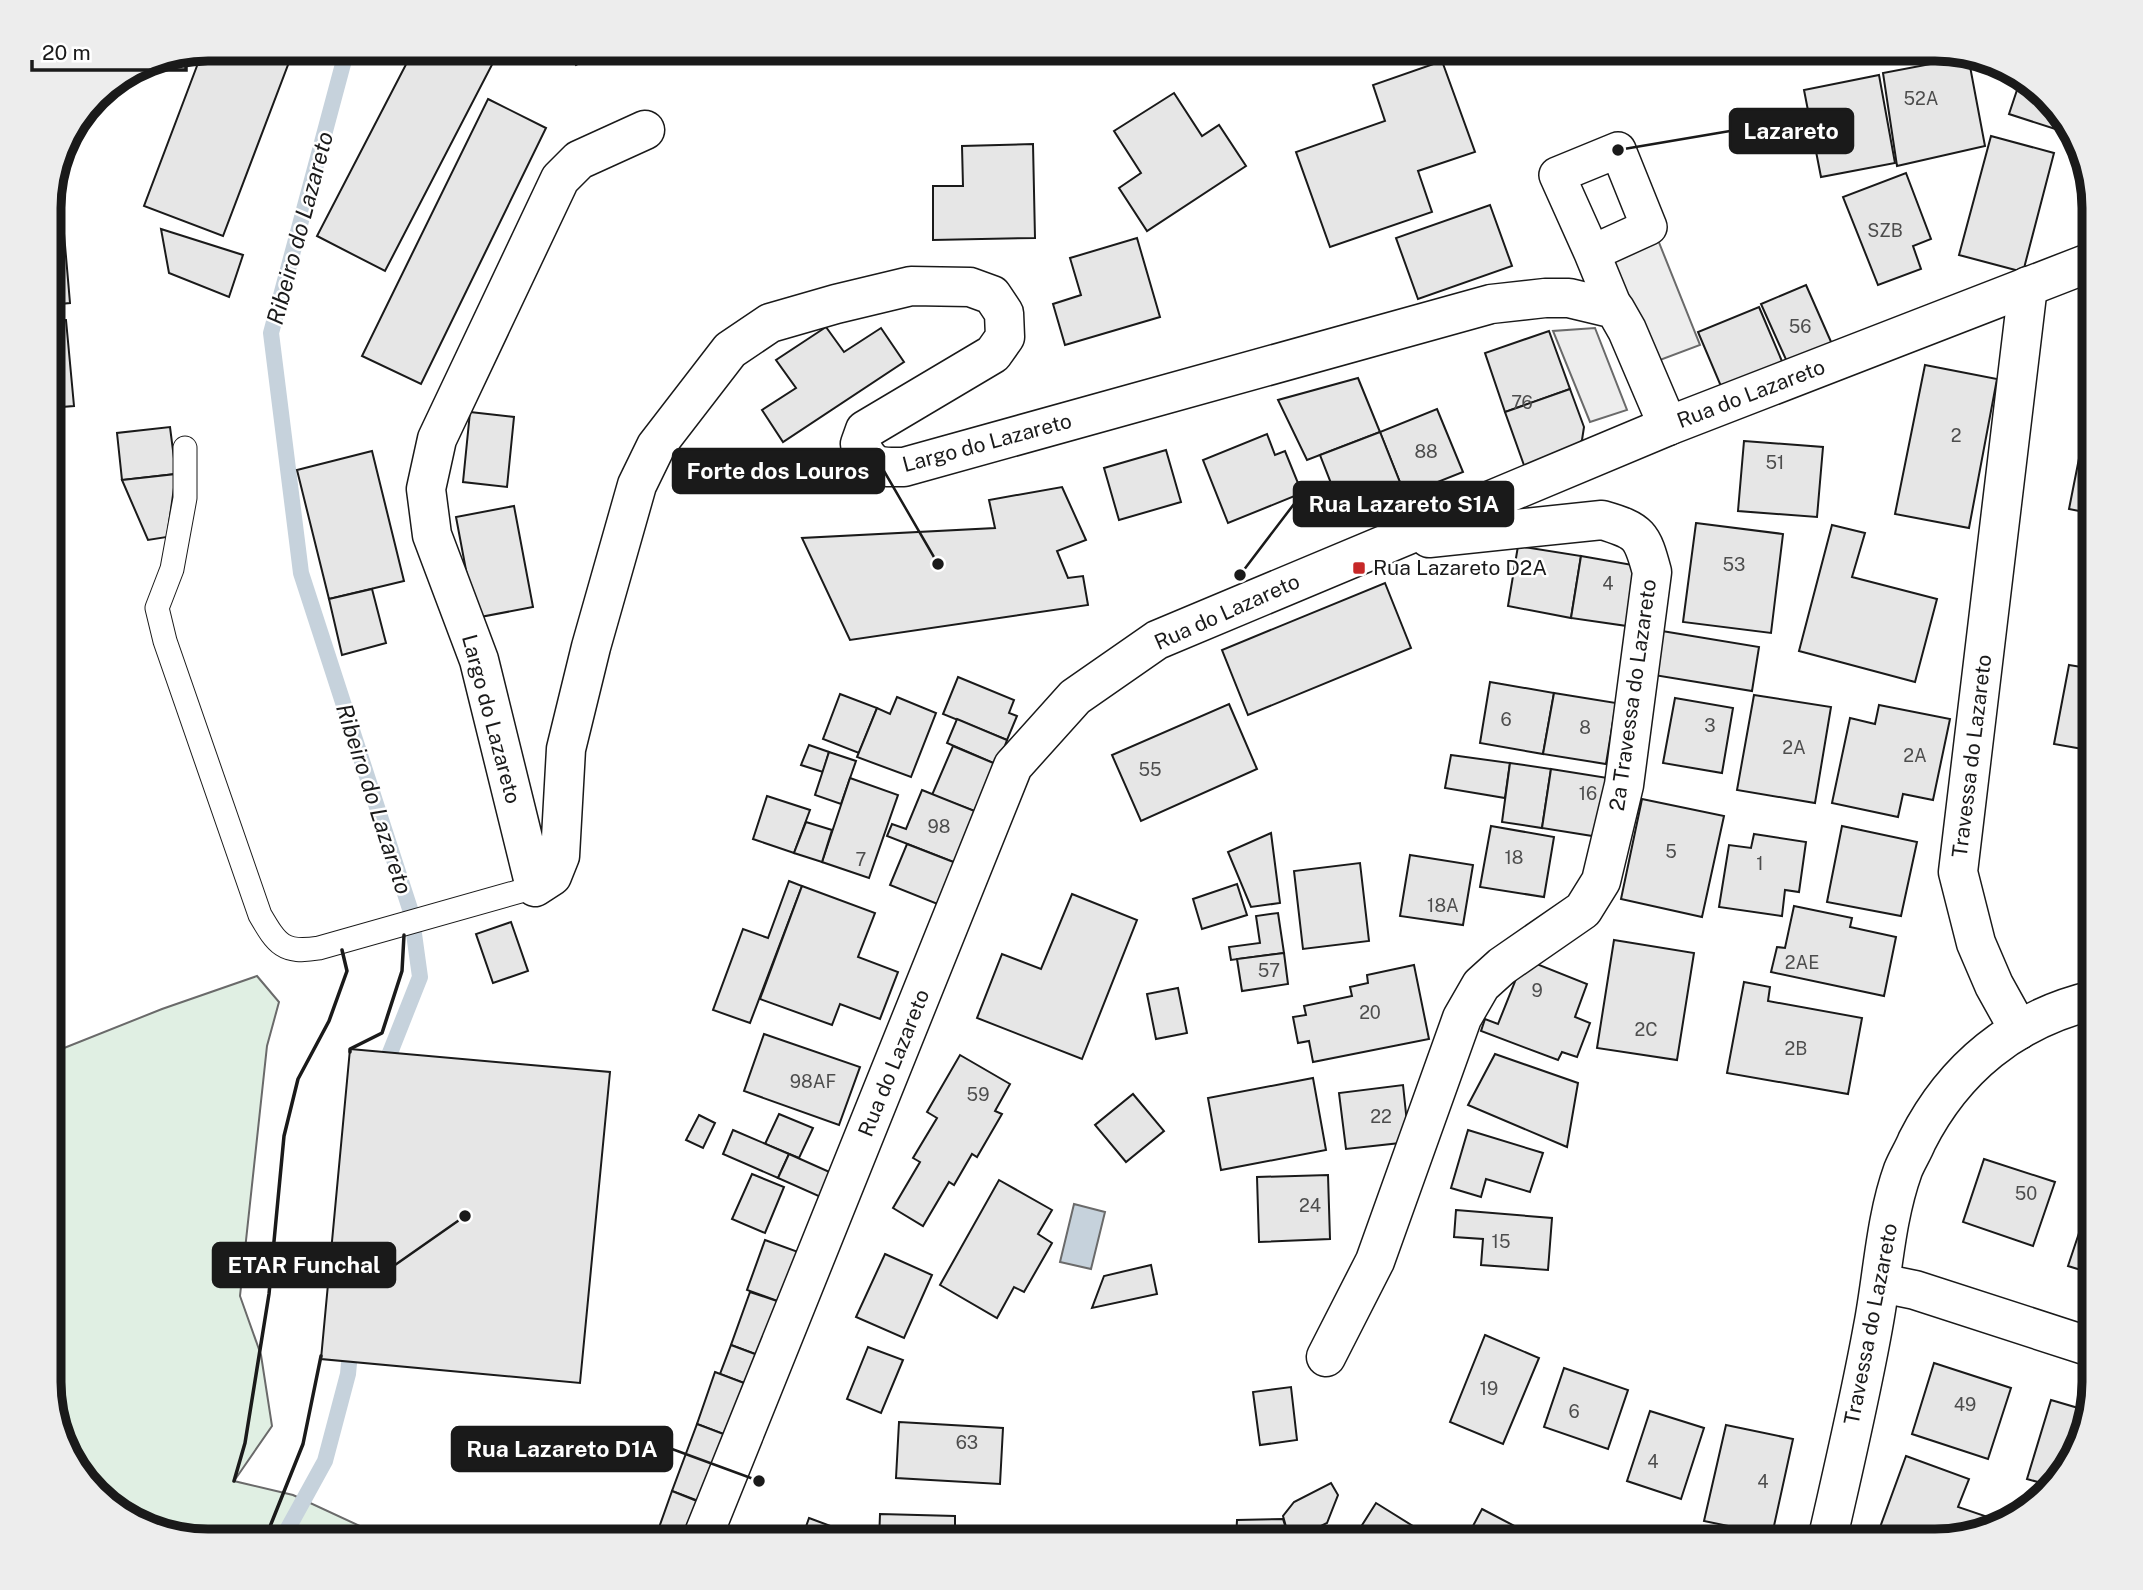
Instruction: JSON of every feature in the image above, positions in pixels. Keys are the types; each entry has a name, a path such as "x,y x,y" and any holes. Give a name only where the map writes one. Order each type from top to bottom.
{"street":[{"name":"Largo do Lazareto","path":"645,130 579,160 560,179 437,439 426,489 432,535 479,660 535,887 552,876 560,856 566,749 591,647 637,485 656,446 730,351 770,323 911,286 970,286 992,295 1004,313 1005,337 993,354 865,430 860,444 867,458 879,467 904,467 1491,304 1569,298 1615,309"},
{"path":"1592,253 1668,426"},
{"name":"Rua do Lazareto","path":"706,1529 1013,766 1075,697 1157,640 1668,426 2082,266"},
{"name":"Travessa do Lazareto","path":"1830,1529 1873,1328 1893,1205 1903,1169 1931,1114 1957,1080 1986,1052 2019,1030 1994,985 1976,943 1958,872 2028,286"},
{"name":"2a Travessa do Lazareto","path":"1326,1357 1375,1261 1462,1018 1474,996 1481,985 1502,966 1583,910 1601,881 1624,785 1651,572 1645,544 1628,527 1602,520 1389,543"},
{"path":"2019,1030 2065,1007 2082,1003"},
{"path":"1881,1283 1915,1290 2082,1344"}],"lane":[{"path":"185,448 185,498 172,569 157,608 165,641 260,915 271,933 285,947 301,951 535,887"}],"green space":[{"path":"257,976 279,1002 267,1046 240,1296 261,1355 272,1426 234,1481 293,1495 362,1527 638,1529 208,1529 179,1526 152,1518 104,1486 72,1438 62,1392 62,1049 162,1009"}],"shaded area":[{"path":"1656,235 1700,345 1652,363 1608,254"},
{"path":"1595,328 1627,410 1590,422 1553,331"},
{"path":"1074,1204 1105,1212 1091,1269 1060,1262"}],"building":[{"path":"289,61 223,236 144,206 198,62"},
{"path":"408,61 494,61 385,271 317,236"},
{"path":"1442,61 1475,152 1418,171 1432,212 1330,247 1296,152 1385,121 1373,85"},
{"path":"1942,62 1970,66 1985,146 1897,166 1883,73"},
{"path":"1879,75 1895,163 1821,177 1804,90"},
{"path":"2018,87 2039,104 2059,130 2009,114"},
{"path":"1174,93 1202,136 1219,125 1246,166 1147,231 1119,188 1141,173 1114,131"},
{"path":"488,99 546,128 421,384 362,356"},
{"path":"1991,136 2054,153 2023,272 1959,255"},
{"path":"1033,144 1035,238 933,240 933,186 963,186 962,146"},
{"path":"1906,173 1931,239 1913,246 1921,269 1878,285 1843,197"},
{"path":"1490,205 1512,266 1418,299 1396,238"},
{"path":"62,210 70,303 62,304"},
{"path":"161,229 243,255 229,297 169,273"},
{"path":"1137,238 1160,317 1065,345 1053,304 1081,295 1070,258"},
{"path":"1806,285 1832,344 1788,364 1761,304"},
{"path":"1759,307 1784,366 1723,391 1698,332"},
{"path":"62,320 66,320 74,406 62,407"},
{"path":"826,327 844,352 881,328 904,362 783,442 762,410 796,388 776,360"},
{"path":"1549,331 1570,389 1505,412 1485,353"},
{"path":"1925,365 1997,379 1969,528 1895,514"},
{"path":"1358,378 1380,432 1307,460 1278,400"},
{"path":"1570,389 1584,427 1582,440 1577,447 1525,468 1505,412"},
{"path":"1437,409 1463,472 1405,495 1380,432"},
{"path":"470,412 514,417 507,487 463,482"},
{"path":"170,427 176,474 122,480 117,433"},
{"path":"1380,432 1405,495 1345,519 1320,455"},
{"path":"1267,434 1275,455 1285,451 1302,493 1228,523 1203,460"},
{"path":"1744,441 1823,447 1817,517 1738,511"},
{"path":"2082,443 2082,512 2069,509"},
{"path":"1166,450 1181,502 1119,520 1104,468"},
{"path":"372,451 404,581 329,599 297,470"},
{"path":"176,474 167,537 148,540 122,480"},
{"path":"1062,487 1086,540 1057,551 1068,578 1083,576 1088,605 850,640 802,538 995,528 989,500"},
{"path":"514,506 533,607 475,618 456,517"},
{"path":"1696,523 1783,534 1771,633 1683,622"},
{"path":"1832,525 1865,533 1852,577 1937,599 1915,682 1799,651"},
{"path":"1518,546 1581,556 1571,618 1508,606"},
{"path":"1581,556 1644,567 1634,627 1571,618"},
{"path":"1385,583 1411,648 1248,715 1222,650"},
{"path":"372,589 386,643 342,655 329,599"},
{"path":"1662,631 1759,647 1752,691 1654,675"},
{"path":"2069,665 2082,667 2082,749 2054,744"},
{"path":"958,677 1014,700 1009,713 1017,716 1007,740 943,714"},
{"path":"1490,682 1554,693 1543,754 1480,743"},
{"path":"1554,693 1616,703 1606,764 1543,754"},
{"path":"840,694 877,708 859,753 823,739"},
{"path":"1754,695 1831,707 1815,803 1737,790"},
{"path":"897,697 936,713 911,777 857,757 877,708 890,714"},
{"path":"1675,698 1733,708 1722,773 1663,763"},
{"path":"1229,704 1257,769 1141,821 1112,755"},
{"path":"1879,705 1950,719 1933,800 1903,794 1898,817 1832,803 1850,718 1875,724"},
{"path":"957,719 1007,740 998,765 947,743"},
{"path":"809,745 829,752 823,772 801,765"},
{"path":"953,746 998,765 977,812 932,795"},
{"path":"829,752 856,761 841,804 815,795"},
{"path":"1451,755 1510,763 1505,798 1445,788"},
{"path":"1510,763 1551,769 1542,828 1502,822"},
{"path":"1551,769 1614,779 1605,838 1542,828"},
{"path":"850,778 898,795 869,878 822,862"},
{"path":"922,790 977,812 956,863 887,836 892,824 906,829"},
{"path":"767,796 810,810 794,853 753,839"},
{"path":"1642,799 1724,816 1702,917 1621,899"},
{"path":"806,822 832,830 822,862 794,853"},
{"path":"1491,826 1554,837 1544,897 1480,887"},
{"path":"1842,826 1917,842 1901,916 1827,902"},
{"path":"1271,833 1280,903 1251,907 1228,852"},
{"path":"1754,834 1806,842 1799,892 1785,890 1782,916 1719,907 1729,845 1751,848"},
{"path":"907,844 956,863 940,905 890,885"},
{"path":"1410,855 1473,865 1463,925 1400,916"},
{"path":"1360,863 1369,941 1303,949 1294,871"},
{"path":"789,881 802,886 750,1023 713,1010 743,929 768,938"},
{"path":"1237,884 1247,915 1202,929 1193,899"},
{"path":"802,886 875,913 858,957 898,972 880,1019 840,1004 832,1025 760,999"},
{"path":"1072,894 1137,920 1082,1059 977,1018 1002,954 1041,969"},
{"path":"1794,906 1852,918 1850,927 1896,937 1884,996 1771,972 1777,947 1785,948"},
{"path":"1278,913 1284,953 1231,960 1229,947 1260,943 1256,916"},
{"path":"511,922 528,971 493,983 476,934"},
{"path":"1614,940 1694,953 1677,1060 1597,1048"},
{"path":"1284,953 1288,984 1242,991 1237,959"},
{"path":"1524,959 1587,984 1575,1017 1590,1023 1577,1057 1562,1052 1558,1060 1481,1031 1485,1019 1498,1024"},
{"path":"1414,965 1429,1039 1313,1062 1309,1041 1298,1043 1293,1017 1306,1015 1304,1006 1352,996 1350,987 1368,983 1367,975"},
{"path":"1744,982 1770,987 1768,1001 1862,1018 1848,1094 1727,1073"},
{"path":"1178,988 1187,1033 1156,1039 1147,994"},
{"path":"764,1034 860,1067 839,1125 744,1091"},
{"path":"350,1049 610,1072 580,1383 321,1359"},
{"path":"1495,1054 1578,1083 1567,1147 1468,1105"},
{"path":"960,1055 1010,1084 995,1111 1002,1114 977,1157 972,1154 954,1185 949,1182 923,1226 893,1208 920,1162 913,1158 937,1118 927,1112"},
{"path":"1313,1078 1326,1150 1221,1170 1208,1098"},
{"path":"1403,1085 1409,1142 1346,1149 1339,1093"},
{"path":"1133,1094 1164,1131 1126,1162 1095,1125"},
{"path":"779,1114 813,1128 799,1158 765,1144"},
{"path":"699,1115 715,1123 703,1148 686,1140"},
{"path":"733,1130 789,1154 778,1178 723,1154"},
{"path":"1468,1130 1543,1153 1530,1192 1486,1179 1481,1197 1451,1188"},
{"path":"789,1154 834,1174 823,1198 778,1178"},
{"path":"1984,1159 2055,1182 2033,1246 1963,1222"},
{"path":"752,1174 784,1187 765,1233 732,1219"},
{"path":"1328,1175 1330,1239 1259,1242 1257,1177"},
{"path":"999,1180 1052,1210 1038,1234 1052,1243 1024,1292 1014,1287 997,1318 940,1285"},
{"path":"1456,1210 1552,1218 1548,1270 1481,1265 1483,1239 1454,1237"},
{"path":"2082,1224 2082,1270 2068,1266"},
{"path":"765,1240 801,1253 783,1303 747,1290"},
{"path":"885,1254 932,1275 904,1338 856,1317"},
{"path":"1151,1265 1157,1294 1092,1308 1104,1276"},
{"path":"750,1292 783,1303 763,1357 731,1345"},
{"path":"1485,1335 1539,1358 1503,1444 1450,1422"},
{"path":"731,1345 763,1357 752,1386 720,1374"},
{"path":"868,1347 903,1360 881,1413 847,1399"},
{"path":"1934,1363 2011,1388 1988,1459 1912,1434"},
{"path":"1564,1368 1628,1390 1608,1449 1544,1427"},
{"path":"715,1372 752,1386 734,1438 697,1424"},
{"path":"1291,1387 1297,1440 1260,1445 1253,1392"},
{"path":"2051,1400 2079,1408 2067,1447 2051,1471 2041,1483 2027,1479"},
{"path":"1650,1411 1704,1428 1681,1499 1627,1481"},
{"path":"899,1422 1003,1428 1000,1484 896,1478"},
{"path":"697,1424 734,1438 709,1505 672,1491"},
{"path":"1726,1425 1793,1439 1773,1529 1743,1529 1704,1521"},
{"path":"1906,1456 1969,1479 1958,1507 1985,1516 1983,1521 1954,1527 1879,1529"},
{"path":"1331,1483 1338,1495 1327,1523 1315,1529 1287,1529 1283,1516 1294,1502"},
{"path":"672,1491 697,1501 686,1529 658,1529"},
{"path":"1376,1503 1418,1529 1360,1529"},
{"path":"1482,1509 1520,1529 1471,1529"},
{"path":"880,1514 955,1516 955,1529 879,1529"},
{"path":"809,1518 838,1529 805,1529"},
{"path":"1283,1519 1286,1529 1237,1529 1237,1520"}],"waterway":[{"name":"Ribeiro do Lazareto","path":"344,61 271,333 301,573 411,912 420,977 382,1073"},
{"name":"Ribeiro do Lazareto","path":"288,1529 325,1461 348,1374 351,1341"}],"wall":[{"path":"350,1052 350,1049 382,1033 402,971 404,935"},
{"path":"234,1481 245,1443 269,1294 284,1136 298,1079 329,1021 347,971 342,950"},
{"path":"269,1529 303,1444 321,1356"}],"place":[{"name":"Lazareto","path":"1618,150"},
{"name":"Forte dos Louros","path":"938,564"},
{"name":"Rua Lazareto D2A","path":"1359,568"},
{"name":"Rua Lazareto S1A","path":"1240,575"},
{"name":"ETAR Funchal","path":"465,1216"},
{"name":"Rua Lazareto D1A","path":"759,1481"}]}
